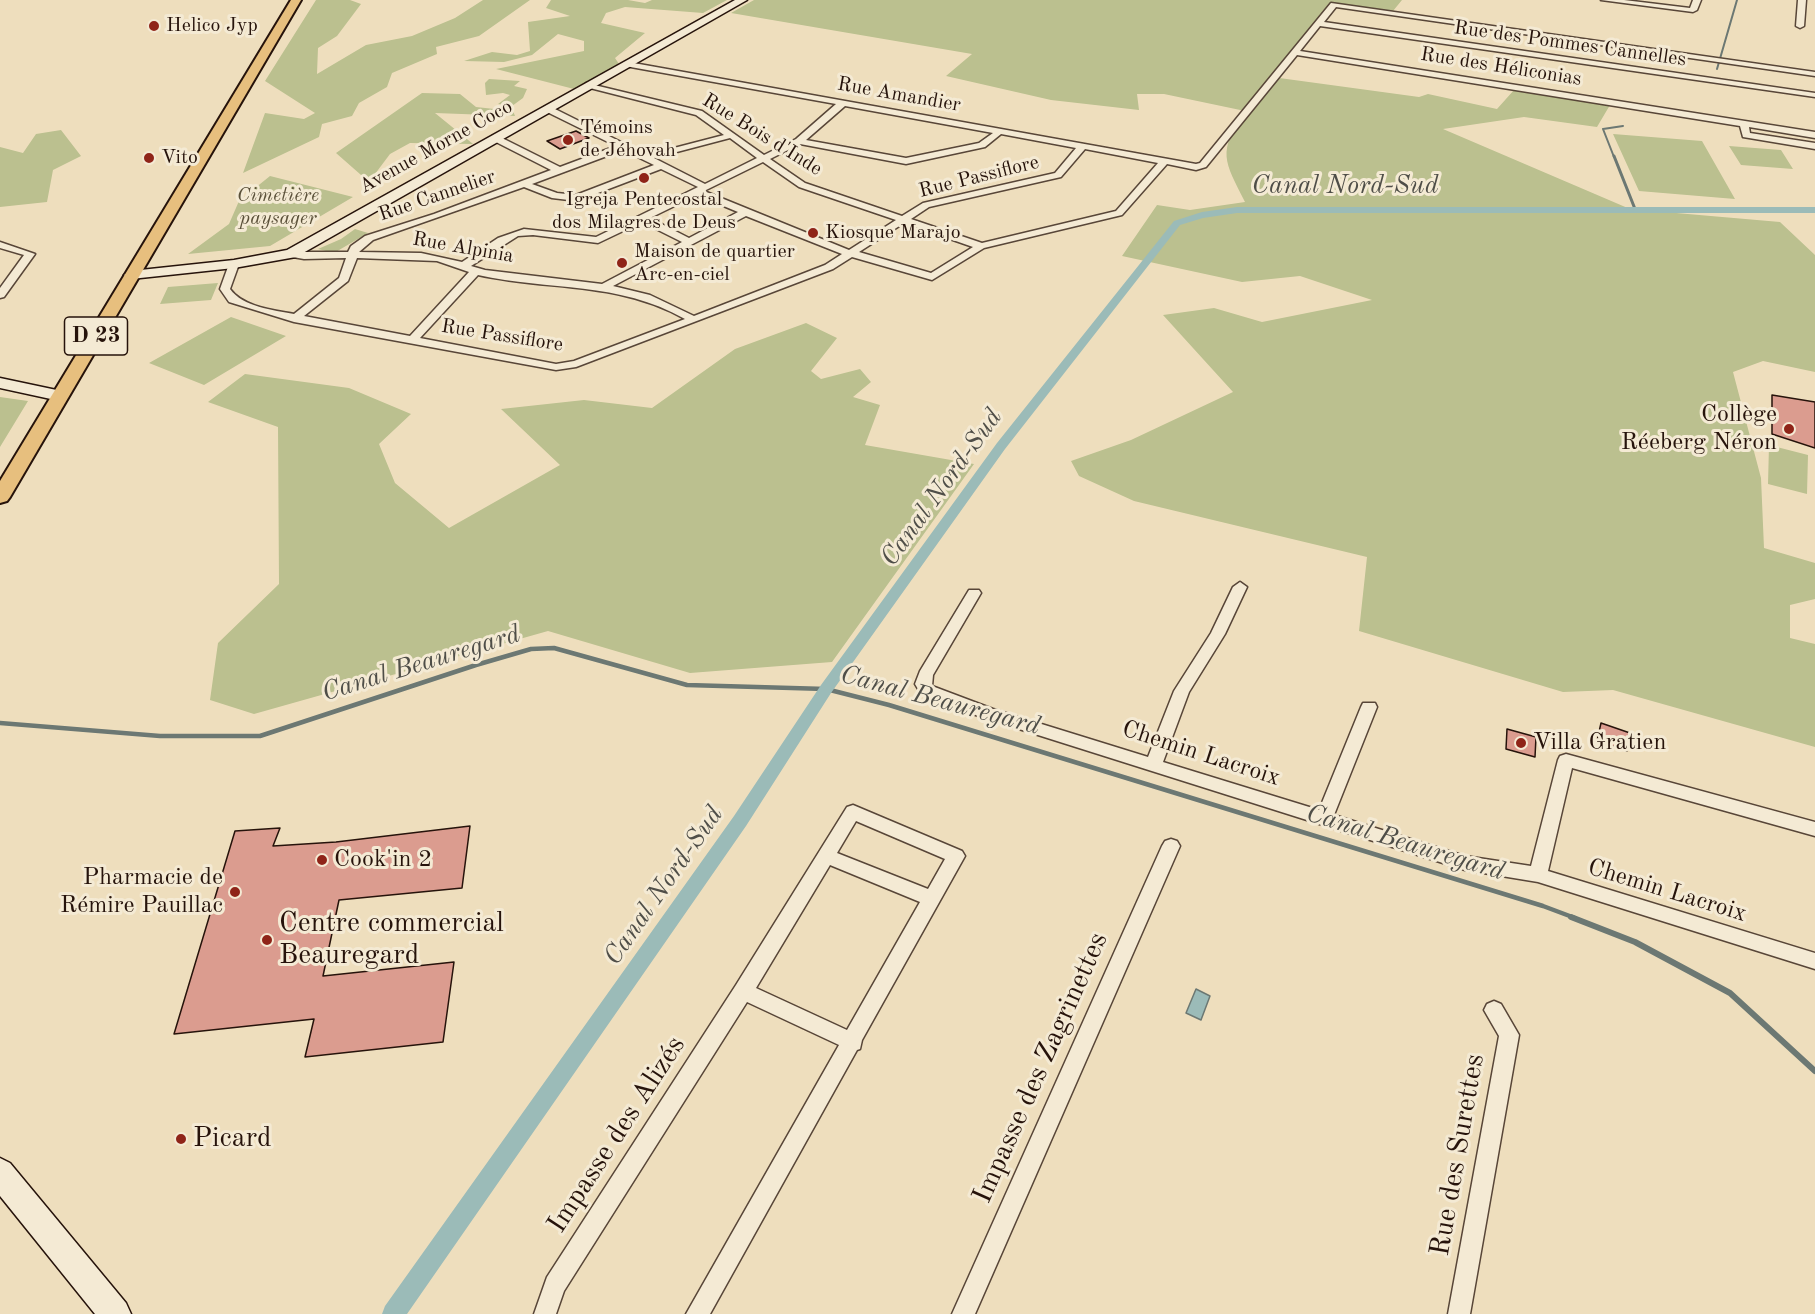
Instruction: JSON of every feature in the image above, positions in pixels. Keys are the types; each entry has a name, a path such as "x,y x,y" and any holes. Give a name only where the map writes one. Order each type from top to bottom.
{"main road":[{"name":"D 23","path":"0,497 296,0"}],"street":[{"name":"Avenue Morne Coco","path":"132,275 234,264 291,254 742,0"},
{"path":"1605,0 1693,10 1697,0"},
{"path":"1800,26 1802,0"},
{"path":"1297,53 1334,5 1815,74"},
{"name":"Rue des Pommes Cannelles","path":"1320,24 1686,79 1714,80 1815,95"},
{"name":"Rue Amandier","path":"628,64 1187,166 1203,165 1297,53"},
{"name":"Rue des Héliconias","path":"1297,53 1815,135"},
{"name":"Rue Bois d'Inde","path":"589,85 699,113 802,185 981,246"},
{"path":"463,266 513,234 524,232 585,241 598,240 799,141 843,103"},
{"path":"548,109 645,158 744,213 848,254 932,277 981,246 1119,213 1164,162"},
{"path":"1743,124 1746,135 1815,146"},
{"path":"799,141 906,161 982,145 999,132"},
{"path":"645,158 729,136"},
{"path":"495,138 560,171"},
{"name":"Rue Cannelier","path":"294,319 344,279 355,248 369,238 525,184 622,147"},
{"name":"Rue Passiflore","path":"234,264 225,289 232,300 266,312 556,367 576,364 829,267 926,206 1058,176 1082,147"},
{"path":"525,184 559,197 578,198 660,166"},
{"path":"604,287 744,213"},
{"path":"640,218 688,241"},
{"path":"0,245 30,254 1,292"},
{"name":"Rue Alpinia","path":"291,254 417,256 441,259 476,271 604,287 671,306 694,320"},
{"path":"412,340 476,271"},
{"path":"0,383 60,396"},
{"path":"1154,764 1182,691 1218,634 1240,587"},
{"name":"Chemin Lacroix","path":"974,593 925,675 923,684 926,690 987,713 1465,863 1538,876 1815,961"},
{"path":"1324,819 1369,707"},
{"path":"1538,876 1566,760 1815,829"},
{"name":"Impasse des Alizés","path":"545,1314 555,1285 743,991 854,812 956,856 853,1042 697,1314"},
{"name":"Impasse des Zagrinettes","path":"963,1314 1171,846"},
{"path":"826,856 932,899"},
{"path":"743,991 853,1042"},
{"name":"Rue des Surettes","path":"1459,1314 1509,1035 1494,1010"},
{"path":"0,1173 116,1314"}],"green space":[{"path":"316,0 350,0 361,4 337,36 318,48 317,74 366,45 412,36 455,18 483,0 530,0 479,36 436,47 437,54 392,73 387,87 359,103 352,116 322,124 319,137 243,173 265,113 304,119 315,113 265,81"},
{"path":"551,0 628,0 645,3 652,0 727,0 703,13 625,7 606,13 601,23 645,33 615,58 619,64 574,89 496,69 584,51 584,41 558,34 532,55 504,62 464,61 492,52 517,55 530,51 528,22 570,16 546,8"},
{"path":"754,0 1402,0 1393,11 1334,4 1272,77 1419,97 1428,94 1497,109 1514,90 1610,105 1597,127 1524,117 1443,129 1630,209 1780,222 1815,255 1815,372 1763,361 1733,372 1761,478 1764,548 1815,563 1815,599 1790,605 1790,638 1815,644 1815,747 1613,690 1563,692 1359,631 1367,557 1134,501 1079,476 1071,461 1131,440 1233,392 1163,315 1214,308 1262,322 1372,300 1300,276 1242,282 1122,256 1157,205 1190,210 1245,202 1228,166 1227,147 1245,111 1164,94 1137,94 1139,110 1051,100 946,76 972,54 731,13"},
{"path":"489,79 520,81 514,86 527,89 523,98 512,106 498,104 510,95 503,93 486,95 485,83"},
{"path":"422,93 460,94 476,107 513,111 515,116 435,113 473,144 410,143 390,154 369,182 336,153"},
{"path":"61,130 81,156 53,170 47,202 0,207 0,147 23,153 36,134"},
{"path":"1613,134 1702,141 1735,199 1639,191"},
{"path":"1729,146 1781,150 1793,169 1741,165"},
{"name":"Cimetière paysager","path":"270,176 353,197 270,246 188,254 229,224 239,201"},
{"path":"355,229 368,233 334,253 318,249 341,239"},
{"path":"218,283 211,300 160,304 168,287"},
{"path":"231,317 286,336 204,385 149,363"},
{"path":"806,323 837,338 811,371 821,379 860,369 871,382 853,397 880,405 865,445 974,464 832,662 690,673 548,631 254,714 210,700 218,643 279,584 278,427 208,402 245,374 349,388 411,414 379,444 395,483 449,528 560,465 501,409 584,400 652,408 735,349"},
{"path":"0,397 28,401 0,447"},
{"path":"1769,445 1808,455 1807,494 1768,484"}],"water":[{"path":"1196,989 1210,996 1201,1020 1186,1013"}],"building":[{"name":"Témoins de Jéhovah","path":"576,131 589,138 560,149 547,141"},
{"path":"1772,395 1815,402 1815,448 1772,434"},
{"path":"1601,723 1630,733 1627,751 1597,741"},
{"name":"Villa Gratien","path":"1507,729 1536,737 1535,757 1506,749"},
{"name":"Centre commercial Beauregard","path":"470,826 462,888 339,900 323,976 454,962 443,1042 305,1057 314,1019 174,1034 235,831 280,828 273,846 336,842"}],"waterway":[{"path":"1717,69 1737,0"},
{"path":"1614,157 1603,129 1623,126"},
{"path":"1614,156 1635,209"},
{"name":"Canal Nord-Sud","path":"393,1314 740,821 826,689 1001,446 1177,223 1202,215 1237,210 1815,210"},
{"name":"Canal Beauregard","path":"0,723 160,736 260,736 476,665 531,649 554,648 687,685 826,689 889,705 1543,906 1575,918"},
{"name":"Canal Beauregard","path":"1571,917 1635,942 1730,993 1815,1071"}],"place":[{"name":"Helico Jyp","path":"154,26"},
{"name":"Témoins de Jéhovah","path":"568,140"},
{"name":"Vito","path":"149,158"},
{"name":"Igreja Pentecostal dos Milagres de Deus","path":"644,178"},
{"name":"Kiosque Marajo","path":"813,233"},
{"name":"Maison de quartier Arc-en-ciel","path":"622,263"},
{"name":"Collège Réeberg Néron","path":"1789,429"},
{"name":"Villa Gratien","path":"1521,743"},
{"name":"Cook'in 2","path":"322,860"},
{"name":"Pharmacie de Rémire Pauillac","path":"235,892"},
{"name":"Centre commercial Beauregard","path":"267,940"},
{"name":"Picard","path":"181,1139"}]}
